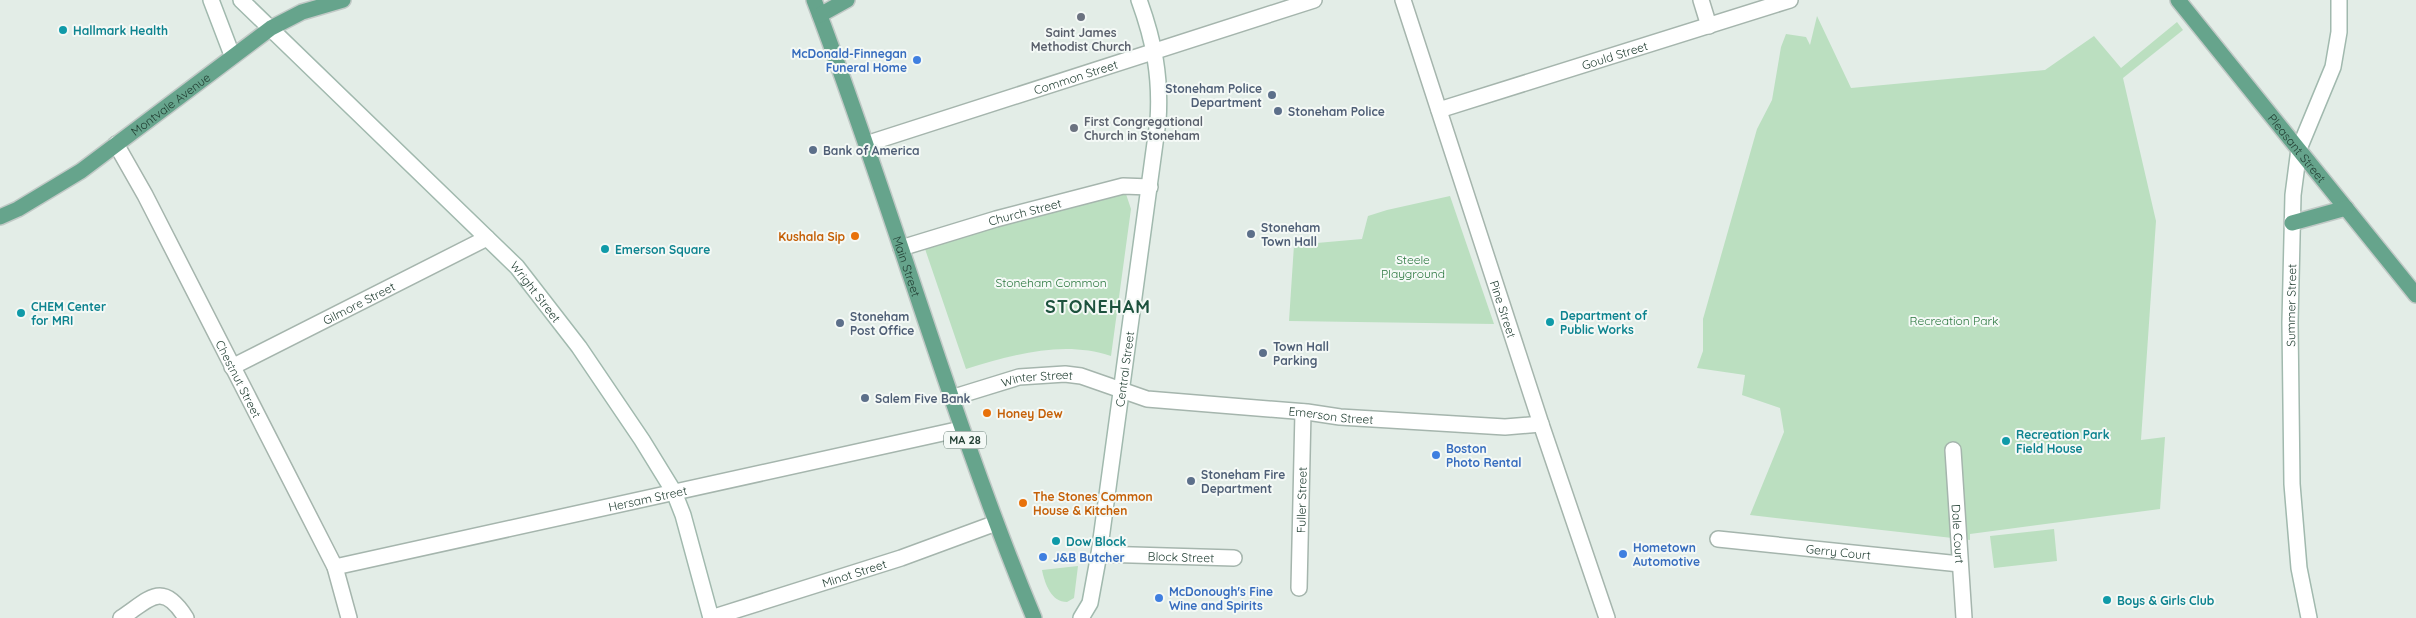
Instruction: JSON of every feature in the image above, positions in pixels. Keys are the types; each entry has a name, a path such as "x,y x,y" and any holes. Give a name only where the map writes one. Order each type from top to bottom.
{"main road":[{"name":"Montvale Avenue","path":"0,217 50,190 116,144 232,55 271,28 302,12 343,0"},
{"name":"Main Street","path":"814,0 866,144 961,429 1034,618"},
{"path":"820,15 847,0"},
{"name":"Pleasant Street","path":"2178,0 2416,295"},
{"path":"2292,223 2346,208"}],"street":[{"path":"211,0 232,55"},
{"name":"Wright Street","path":"241,0 527,278 579,347 642,440 674,492 684,515 711,618"},
{"name":"Central Street","path":"1081,618 1090,604 1099,554 1150,187 1159,105 1156,51 1139,0"},
{"name":"Common Street","path":"866,144 1314,0"},
{"name":"Pine Street","path":"1404,0 1541,424 1607,618"},
{"path":"1701,0 1709,26"},
{"name":"Gould Street","path":"1439,110 1790,0"},
{"name":"Summer Street","path":"2309,618 2299,568 2292,484 2290,323 2293,195 2299,149 2333,67 2339,32 2339,0"},
{"name":"Chestnut Street","path":"116,144 141,188 335,567 349,618"},
{"name":"Church Street","path":"901,248 1123,186 1150,187"},
{"name":"Gilmore Street","path":"232,367 487,238"},
{"name":"Winter Street","path":"951,398 1006,380 1042,374 1080,376 1122,390"},
{"name":"Emerson Street","path":"1122,390 1147,399 1303,412 1340,417 1505,427 1541,424"},
{"name":"Fuller Street","path":"1299,588 1303,412"},
{"name":"Hersam Street","path":"335,567 961,429"},
{"name":"Dale Court","path":"1953,450 1964,618"},
{"name":"Minot Street","path":"711,618 901,558 996,523"},
{"name":"Gerry Court","path":"1718,539 1960,564"},
{"name":"Block Street","path":"1099,554 1234,558"},
{"path":"121,618 151,599 162,596 175,602 186,618"}],"green space":[{"name":"Recreation Park","path":"1817,16 1851,88 2045,70 2094,36 2121,68 2177,22 2183,30 2123,78 2156,221 2141,440 2165,437 2160,509 1970,534 1970,540 1750,515 1784,432 1780,408 1742,395 1745,375 1697,368 1703,351 1703,319 1757,129 1772,100 1781,47 1786,34 1806,37 1810,45"},
{"name":"Stoneham Common","path":"1126,194 1131,209 1111,356 1093,351 1056,349 1002,359 966,369 924,246"},
{"name":"Steele Playground","path":"1450,196 1494,324 1289,321 1294,245 1362,239 1368,216"},
{"path":"2054,529 2057,561 1994,568 1990,536"},
{"path":"1078,566 1074,598 1067,602 1057,599 1047,586 1042,570"}],"place":[{"name":"Saint James Methodist Church","path":"1081,17"},
{"name":"Hallmark Health","path":"63,30"},
{"name":"McDonald-Finnegan Funeral Home","path":"917,60"},
{"name":"Stoneham Police Department","path":"1272,95"},
{"name":"Stoneham Police","path":"1278,111"},
{"name":"First Congregational Church in Stoneham","path":"1074,128"},
{"name":"Bank of America","path":"813,150"},
{"name":"Stoneham Town Hall","path":"1251,234"},
{"name":"Kushala Sip","path":"855,236"},
{"name":"Emerson Square","path":"605,249"},
{"name":"CHEM Center for MRI","path":"21,313"},
{"name":"Department of Public Works","path":"1550,322"},
{"name":"Stoneham Post Office","path":"840,323"},
{"name":"Town Hall Parking","path":"1263,353"},
{"name":"Salem Five Bank","path":"865,398"},
{"name":"Honey Dew","path":"987,413"},
{"name":"Recreation Park Field House","path":"2006,441"},
{"name":"Boston Photo Rental","path":"1436,455"},
{"name":"Stoneham Fire Department","path":"1191,481"},
{"name":"The Stones Common House & Kitchen","path":"1023,503"},
{"name":"Dow Block","path":"1056,541"},
{"name":"Hometown Automotive","path":"1623,554"},
{"name":"J&B Butcher","path":"1043,557"},
{"name":"McDonough's Fine Wine and Spirits","path":"1159,598"},
{"name":"Boys & Girls Club","path":"2107,600"}],"district":[{"name":"STONEHAM","path":"1098,306"}]}
